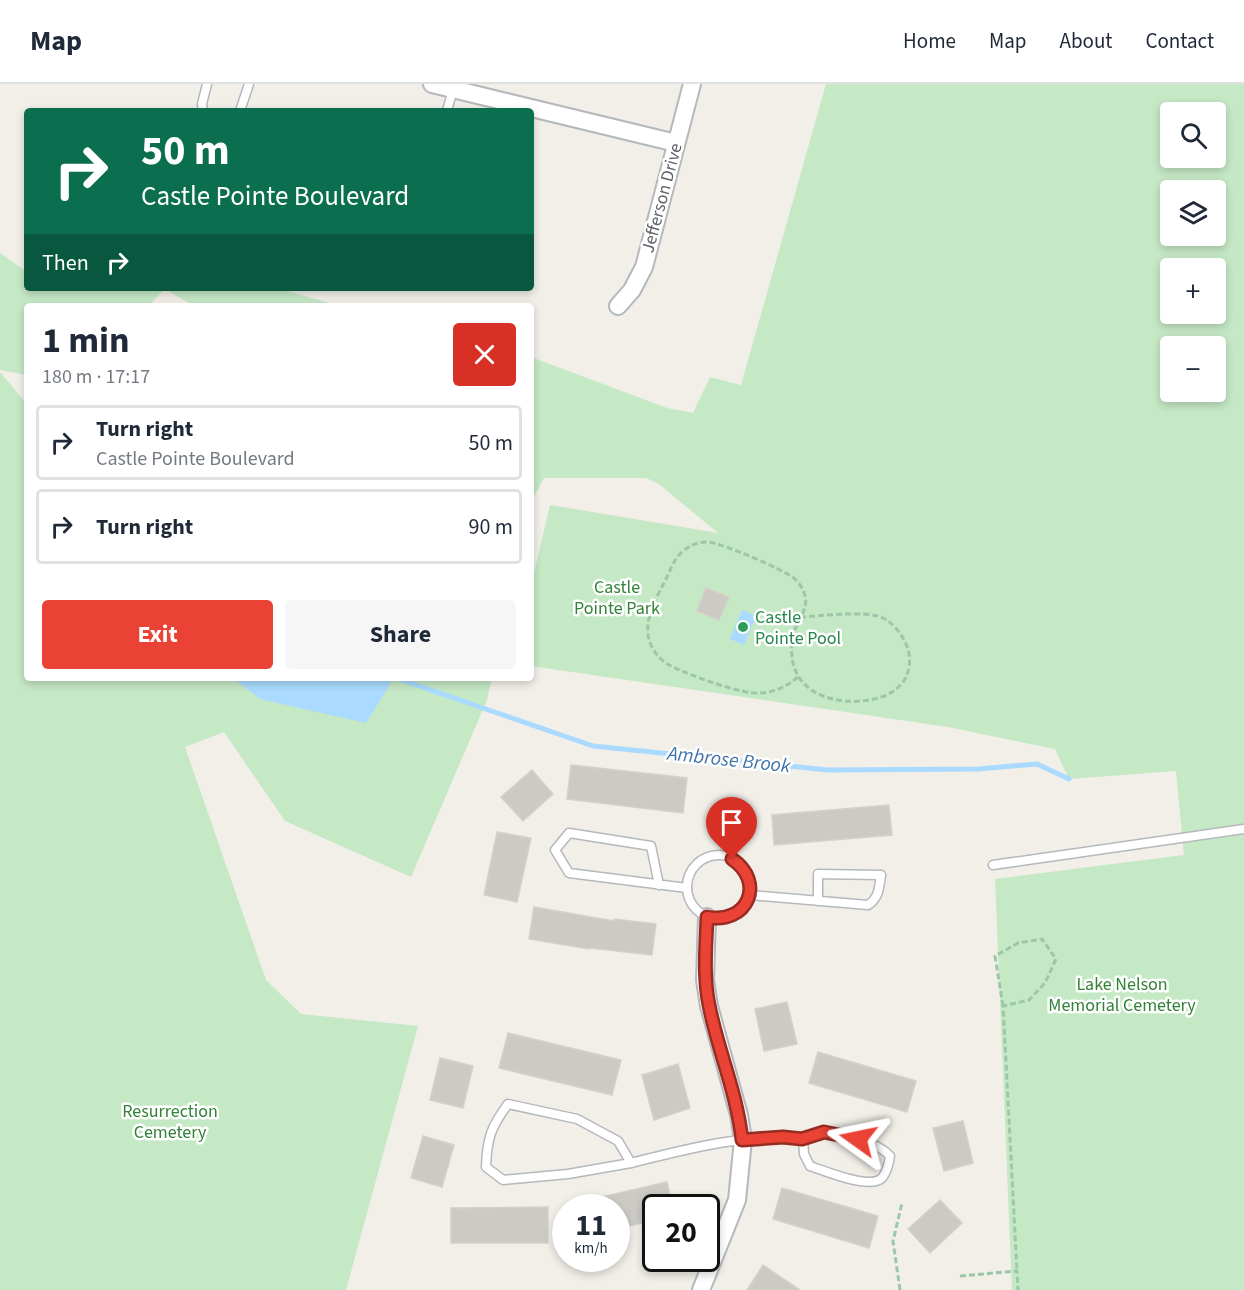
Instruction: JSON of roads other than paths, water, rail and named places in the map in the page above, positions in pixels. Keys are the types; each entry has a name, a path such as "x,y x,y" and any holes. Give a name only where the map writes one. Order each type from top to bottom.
{"street":[{"path":"432,84 453,89 493,106"},
{"name":"Jefferson Drive","path":"618,306 632,290 644,267 692,84"},
{"path":"534,114 676,143"},
{"path":"702,1290 737,1200 742,1140 739,1115 709,1006 705,980 707,917"}],"lane":[{"path":"203,108 207,84"},
{"path":"241,108 249,84"},
{"path":"448,108 453,89"},
{"path":"993,865 1244,829"},
{"path":"659,885 651,846 569,833 555,850 569,873 659,885 687,888"},
{"path":"711,856 722,856 741,865 750,884 750,895 738,913 729,918 707,917 693,906 687,888 688,878 693,868 701,861 711,856"},
{"path":"750,895 818,901 868,905 875,900 881,875 818,874 818,901"},
{"path":"631,1163 618,1141 577,1119 508,1104 496,1120 487,1144 486,1167 502,1179 568,1174 631,1163 719,1142 783,1137 802,1139 824,1132 882,1147 890,1156 887,1170 881,1179 872,1183 850,1179 810,1166 804,1154 802,1139"}],"water":[{"name":"Castle Pointe Pool","path":"742,610 756,616 744,645 730,639"},
{"path":"237,681 392,681 366,723 260,699"}],"waterway":[{"name":"Ambrose Brook","path":"405,681 593,746 828,770 978,769 1037,764 1069,779"}],"place":[{"name":"Castle Pointe Pool","path":"743,627"}],"park label":[{"name":"Castle Pointe Park","path":"617,597"},
{"name":"Lake Nelson Memorial Cemetery","path":"1122,994"},
{"name":"Resurrection Cemetery","path":"170,1121"}]}
